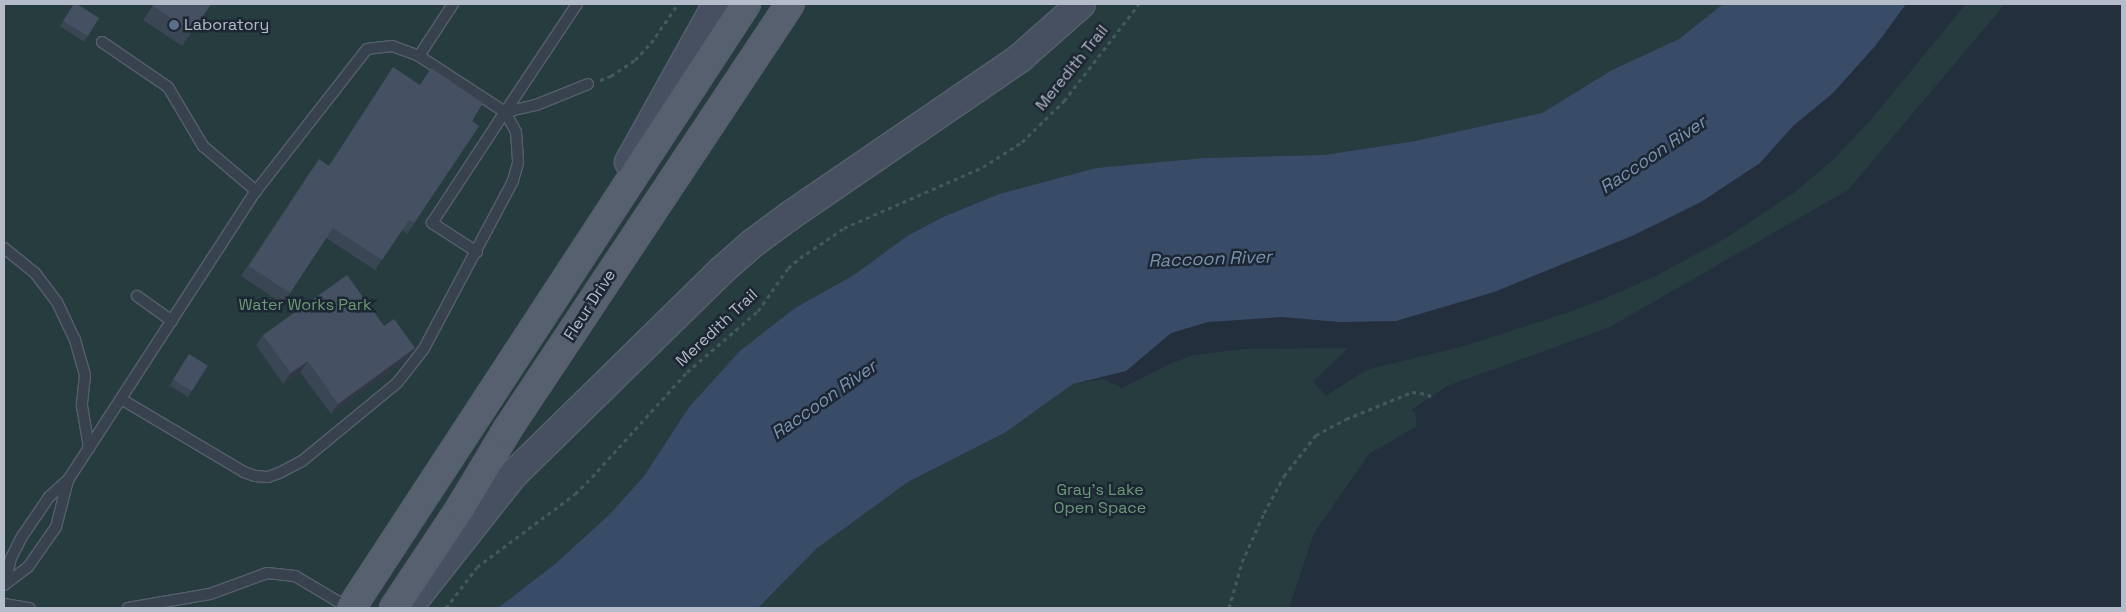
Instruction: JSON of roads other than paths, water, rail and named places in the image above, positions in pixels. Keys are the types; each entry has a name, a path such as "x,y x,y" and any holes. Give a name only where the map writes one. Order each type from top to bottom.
{"main road":[{"path":"554,298 716,4"},
{"path":"350,608 746,4"},
{"name":"Fleur Drive","path":"394,608 461,507 507,430 790,4"},
{"path":"408,608 513,475 753,243 1020,58 1081,4"}],"lane":[{"path":"419,56 452,4"},
{"path":"476,252 432,223 574,5"},
{"path":"102,42 168,87 203,146 256,191"},
{"path":"4,585 11,558 21,538 49,497 68,480 256,191 367,49 392,46 419,56 504,112 516,132 518,163 513,181 423,350 403,376 302,461 279,474 268,477 255,476 244,472 121,399"},
{"path":"504,112 536,105 588,84"},
{"path":"209,165 215,156"},
{"path":"4,248 35,273 57,302 75,340 85,375 82,406 89,448"},
{"path":"137,296 172,321"},
{"path":"4,585 28,567 56,527 68,480"},
{"path":"128,608 210,594 268,573 295,576 350,608"},
{"path":"4,604 30,608"}],"water":[{"name":"Raccoon River","path":"1723,4 1906,4 1876,45 1833,93 1793,126 1760,163 1701,202 1632,236 1494,292 1396,321 1339,322 1282,317 1208,322 1171,333 1126,371 1073,384 1006,432 908,482 816,549 758,608 498,608 555,564 610,514 644,476 689,407 740,351 795,308 854,275 907,236 943,217 999,194 1096,168 1204,158 1324,155 1415,141 1542,113 1612,70 1679,39"}],"place":[{"name":"Laboratory","path":"174,25"}],"park label":[{"name":"Water Works Park","path":"305,305"},
{"name":"Gray's Lake Open Space","path":"1100,499"}]}
